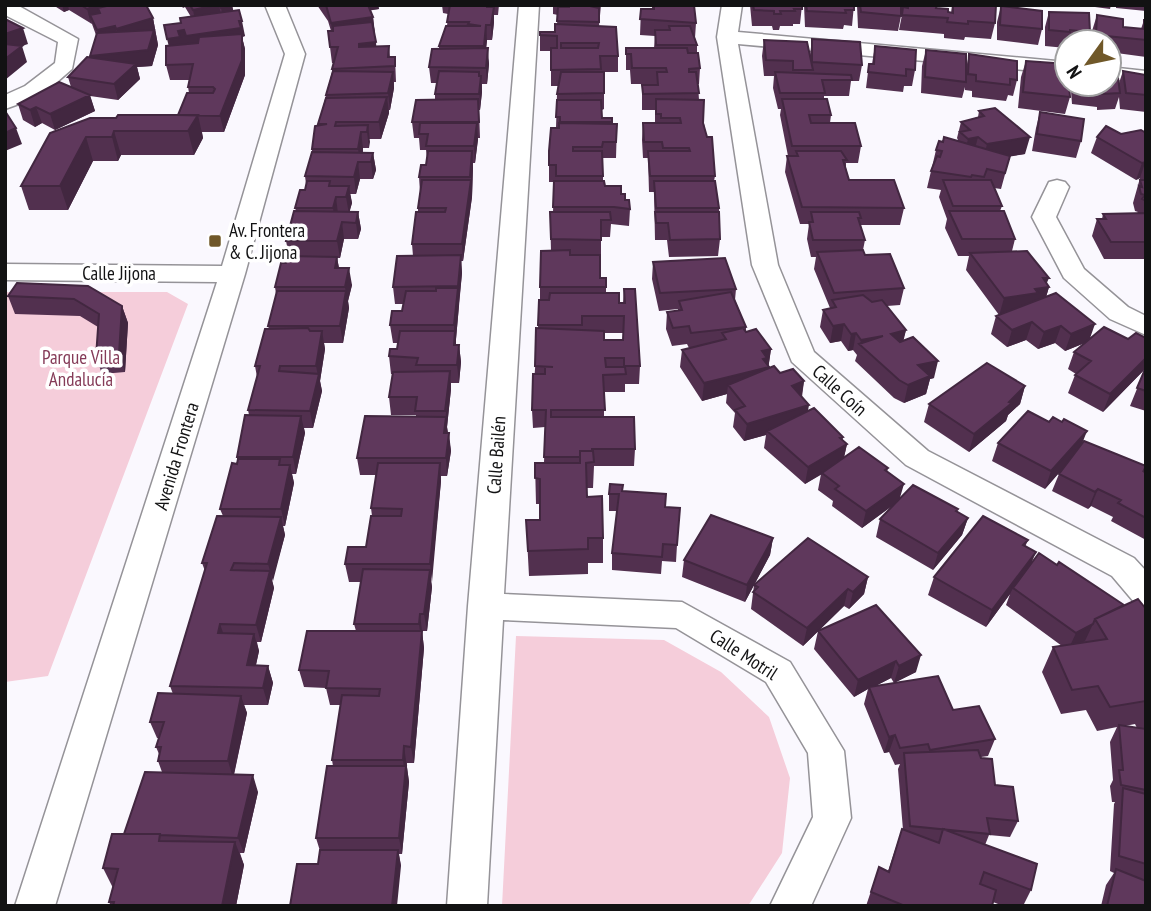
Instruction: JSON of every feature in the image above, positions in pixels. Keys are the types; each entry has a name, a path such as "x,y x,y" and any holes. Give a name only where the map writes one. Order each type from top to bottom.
{"street":[{"name":"Avenida Frontera","path":"35,906 233,274 295,54 275,5"},
{"name":"Calle Bailén","path":"467,906 485,606 526,14 529,5"},
{"name":"Calle Coín","path":"732,5 727,37 765,265 802,356 917,458 1123,567 1146,593"},
{"path":"5,7 68,39 65,65 33,91 5,103"},
{"path":"727,37 1053,67"},
{"path":"1123,75 1146,77"},
{"path":"1057,187 1044,217 1073,273 1119,313 1146,327"},
{"name":"Calle Jijona","path":"5,272 233,274"},
{"name":"Calle Motril","path":"485,606 682,615 778,672 826,751 832,818 795,895"}],"green space":[{"name":"Parque Villa Andalucía","path":"5,292 167,292 188,304 48,676 5,682"},
{"path":"516,636 664,640 721,672 769,717 790,778 782,853 748,906 502,906"}],"building":[{"path":"81,5 98,5 87,9"},
{"path":"111,5 146,5 153,18 116,29 115,26 97,30 90,15 100,13 98,8"},
{"path":"190,5 216,5 193,10"},
{"path":"326,5 368,5 373,17 331,23"},
{"path":"450,5 494,7 491,25 486,25 484,46 439,46 446,26 481,26 468,24 469,22 447,22"},
{"path":"569,5 599,8 599,22 557,21 558,7"},
{"path":"654,5 694,5 696,23 640,19 641,9 654,9"},
{"path":"753,5 802,5 802,9 774,14 774,11 754,10"},
{"path":"806,5 854,5 854,10 845,10 846,13 807,11"},
{"path":"860,5 901,5 901,16 861,12"},
{"path":"908,5 937,5 936,8 948,9 948,12 953,13 953,5 996,5 995,23 968,21 968,24 947,22 948,18 902,15 903,7 908,8"},
{"path":"1001,6 1042,11 1042,29 1000,25"},
{"path":"239,10 241,28 186,36 184,30 178,31 180,37 167,39 164,25 181,23 180,18"},
{"path":"1049,12 1089,13 1090,28 1049,30"},
{"path":"1097,15 1123,19 1123,27 1144,29 1146,20 1146,40 1123,38 1123,28 1096,28"},
{"path":"5,19 23,28 5,34"},
{"path":"372,22 376,42 359,44 359,47 389,46 388,57 395,57 395,66 332,69 338,47 330,47 328,31 333,31 333,26"},
{"path":"555,24 616,27 618,56 600,56 601,69 551,70 551,48 557,48 557,36 540,35 540,32 555,32","holes":["561,43 599,43 598,48 561,48"]},
{"path":"669,26 690,26 697,45 656,45 655,30 670,30"},
{"path":"154,30 148,50 90,56 97,33"},
{"path":"242,34 242,60 220,116 178,115 187,93 213,93 215,89 188,87 193,64 166,65 166,46 198,43 199,37"},
{"path":"812,39 860,42 862,65 812,62"},
{"path":"764,40 807,42 813,70 793,70 793,61 766,60"},
{"path":"5,44 22,46 5,59"},
{"path":"875,46 916,50 915,70 906,69 906,76 868,72 869,64 874,64"},
{"path":"488,48 486,68 429,67 432,49"},
{"path":"626,48 687,48 688,53 698,53 700,68 689,69 689,72 696,72 699,93 643,94 642,85 658,85 657,72 667,72 666,68 632,68 631,54 626,54"},
{"path":"926,50 966,54 966,82 925,77"},
{"path":"969,54 1017,61 1017,80 1010,79 1010,85 976,81 976,75 968,74"},
{"path":"87,57 136,64 114,84 68,77"},
{"path":"1026,61 1053,63 1053,95 1023,92"},
{"path":"333,71 393,72 388,93 326,95"},
{"path":"439,71 479,72 479,94 435,94"},
{"path":"1123,71 1146,75 1146,95 1126,93"},
{"path":"561,72 604,72 604,93 557,94"},
{"path":"775,72 851,75 852,80 822,80 825,93 780,93"},
{"path":"59,82 90,95 50,114 36,107 30,110 18,104"},
{"path":"387,97 379,122 336,122 335,126 368,125 367,132 361,132 358,149 312,149 315,126 327,124 318,124 326,98"},
{"path":"478,99 479,122 412,122 416,100"},
{"path":"656,99 704,100 703,123 707,137 712,137 715,176 650,176 648,151 690,151 689,148 663,148 662,142 644,142 643,123 681,123 680,118 661,118 661,114 656,114"},
{"path":"782,99 827,99 831,115 809,115 811,123 855,123 861,146 792,146"},
{"path":"557,100 601,100 602,118 612,118 612,122 560,122 560,117 556,117"},
{"path":"995,108 1030,137 987,144 978,137 968,139 960,132 970,130 961,122 984,116 979,111"},
{"path":"5,111 16,128 5,133"},
{"path":"1040,112 1084,119 1081,141 1037,134"},
{"path":"118,115 198,115 188,131 114,131 112,137 86,137 60,186 21,186 50,133 90,118 116,118"},
{"path":"420,123 477,123 474,146 426,146 428,134 419,134"},
{"path":"559,123 617,124 616,142 603,142 602,147 573,147 573,151 602,151 603,176 556,176 556,165 549,165 549,151 551,128 559,128"},
{"path":"1106,126 1121,134 1141,130 1146,133 1146,162 1142,163 1097,137"},
{"path":"944,137 1010,156 1005,173 987,169 984,177 971,177 931,171 937,156 940,157 942,151 936,150 939,141 943,142"},
{"path":"428,151 472,151 470,177 419,177 421,165 426,165"},
{"path":"796,151 841,151 847,160 843,160 849,180 894,180 904,208 802,207 787,156 798,156"},
{"path":"312,152 373,153 371,162 358,162 354,177 305,176"},
{"path":"422,180 471,180 462,244 412,244 416,212 445,212 446,208 418,208"},
{"path":"943,180 991,180 1002,206 953,206"},
{"path":"1140,180 1146,180 1146,201 1142,199 1145,195 1141,194"},
{"path":"307,181 330,181 329,186 349,186 346,197 336,197 333,208 295,208 300,190 305,190"},
{"path":"554,181 604,181 605,186 621,186 621,194 625,194 625,200 629,200 630,209 553,207"},
{"path":"654,181 715,181 719,208 656,208"},
{"path":"294,211 358,212 356,223 342,222 337,241 286,241"},
{"path":"949,211 1004,211 1015,239 962,239"},
{"path":"550,212 610,212 611,220 601,220 601,240 551,239"},
{"path":"655,212 719,212 720,239 670,240 668,223 656,223"},
{"path":"811,212 859,212 861,218 858,218 865,240 813,240 809,222 813,222"},
{"path":"1146,213 1146,242 1111,242 1097,219 1106,219 1103,214"},
{"path":"570,250 570,255 600,255 600,278 606,278 606,287 540,287 541,251"},
{"path":"863,250 865,255 890,254 904,288 834,293 817,252"},
{"path":"1027,251 1049,278 1043,278 1049,287 1035,289 1038,293 1004,298 970,253"},
{"path":"461,255 458,286 393,287 397,256"},
{"path":"288,256 337,257 335,268 349,268 345,287 275,287 281,263 286,263"},
{"path":"725,258 736,289 660,293 653,262"},
{"path":"17,283 88,286 122,306 119,354 96,357 99,314 74,299 8,296"},
{"path":"436,288 458,288 454,325 390,325 392,311 402,311 406,291 436,291"},
{"path":"624,289 635,289 640,366 624,366 624,358 605,358 606,367 625,367 626,374 603,375 605,410 551,410 551,417 634,417 635,449 592,449 580,451 580,457 544,457 546,410 532,410 533,374 545,374 545,367 553,367 535,366 536,328 604,331 604,340 623,340 624,316 582,316 582,325 538,325 539,300 549,300 550,293 619,293 619,303 625,303"},
{"path":"277,291 346,291 340,326 268,326"},
{"path":"731,292 746,327 691,333 689,326 673,328 667,312 682,310 679,301"},
{"path":"1056,293 1095,324 1071,334 1061,326 1044,332 1032,322 1012,330 996,316"},
{"path":"863,295 872,302 882,300 906,330 891,334 900,342 913,337 938,361 918,365 930,376 908,385 859,344 883,336 861,340 856,333 851,334 844,324 833,326 823,310 836,307 832,300"},
{"path":"1104,327 1128,339 1136,333 1146,338 1146,358 1110,394 1075,375 1091,361 1074,352"},
{"path":"308,328 310,331 322,331 316,366 280,366 279,371 319,374 310,411 248,410 260,366 255,366 265,329"},
{"path":"743,328 746,332 756,329 771,349 762,351 767,358 763,359 769,367 704,383 682,350 726,339 722,333"},
{"path":"400,331 455,331 454,345 459,345 457,365 416,365 418,358 389,356 390,349 397,349"},
{"path":"987,363 1025,386 1009,402 1012,403 974,434 929,404"},
{"path":"774,366 780,373 793,369 804,381 792,386 809,405 747,424 735,410 745,406 728,385"},
{"path":"1146,367 1146,391 1137,388"},
{"path":"450,371 445,411 415,411 417,397 389,397 393,372"},
{"path":"814,408 847,444 808,467 767,431"},
{"path":"1028,411 1049,422 1053,417 1062,422 1064,419 1087,431 1051,471 998,443"},
{"path":"245,415 301,416 293,457 237,457"},
{"path":"365,416 446,417 444,433 449,433 446,458 357,458"},
{"path":"1084,441 1146,466 1143,472 1146,469 1146,518 1118,503 1121,500 1098,489 1095,492 1059,474"},
{"path":"859,447 888,468 885,470 904,484 866,511 835,489 839,486 822,473"},
{"path":"580,451 593,451 594,462 586,463 587,497 602,496 603,538 588,538 588,549 528,551 526,520 540,520 540,479 535,478 535,463 580,463"},
{"path":"238,459 280,459 279,465 290,465 281,509 220,509 232,463 237,464"},
{"path":"378,463 440,463 430,564 345,564 348,547 366,547 371,516 401,516 402,509 371,508"},
{"path":"610,484 623,485 622,491 666,494 665,507 680,508 677,545 663,544 662,557 612,553 619,494 609,494"},
{"path":"913,485 958,509 956,511 968,518 938,553 880,519"},
{"path":"711,515 773,538 747,585 684,560"},
{"path":"217,516 281,517 268,564 234,563 231,570 270,571 256,625 220,624 218,633 254,634 247,665 268,666 263,688 170,686 207,563 202,563"},
{"path":"983,516 1028,540 1023,545 1036,552 992,610 934,577"},
{"path":"808,538 868,577 853,592 848,589 807,628 753,592 758,587 754,585"},
{"path":"1039,553 1057,565 1059,562 1124,605 1095,619 1093,624 1076,633 1013,588"},
{"path":"363,569 430,570 424,614 420,614 419,624 354,624"},
{"path":"1138,599 1146,609 1146,701 1110,707 1098,686 1072,690 1053,647 1107,639 1095,619"},
{"path":"876,605 921,655 899,666 896,661 858,680 818,631"},
{"path":"307,631 422,631 411,747 404,746 403,760 332,760 342,695 379,696 380,689 326,688 329,671 299,670"},
{"path":"938,676 953,710 979,706 995,739 930,750 928,744 900,748 895,735 889,737 869,687"},
{"path":"158,693 241,696 228,761 158,761 161,747 156,747 164,722 150,722"},
{"path":"1119,725 1146,729 1146,790 1121,785 1119,770 1123,770"},
{"path":"978,750 981,758 992,759 995,785 1013,787 1018,821 987,818 990,834 910,826 904,753"},
{"path":"327,766 406,766 399,838 316,838"},
{"path":"145,772 253,775 238,838 124,834"},
{"path":"1123,788 1146,794 1146,864 1119,856"},
{"path":"902,829 939,843 943,829 1037,864 1031,890 984,872 980,884 996,890 992,906 905,906 871,892 879,867 889,872"},
{"path":"112,834 160,834 159,841 235,842 222,906 113,906 114,902 109,902 118,869 103,868"},
{"path":"320,850 398,850 392,906 290,906 297,864 318,864"},
{"path":"1116,869 1146,881 1146,906 1107,906"}],"place":[{"name":"Av. Frontera & C. Jijona","path":"215,241"}]}
